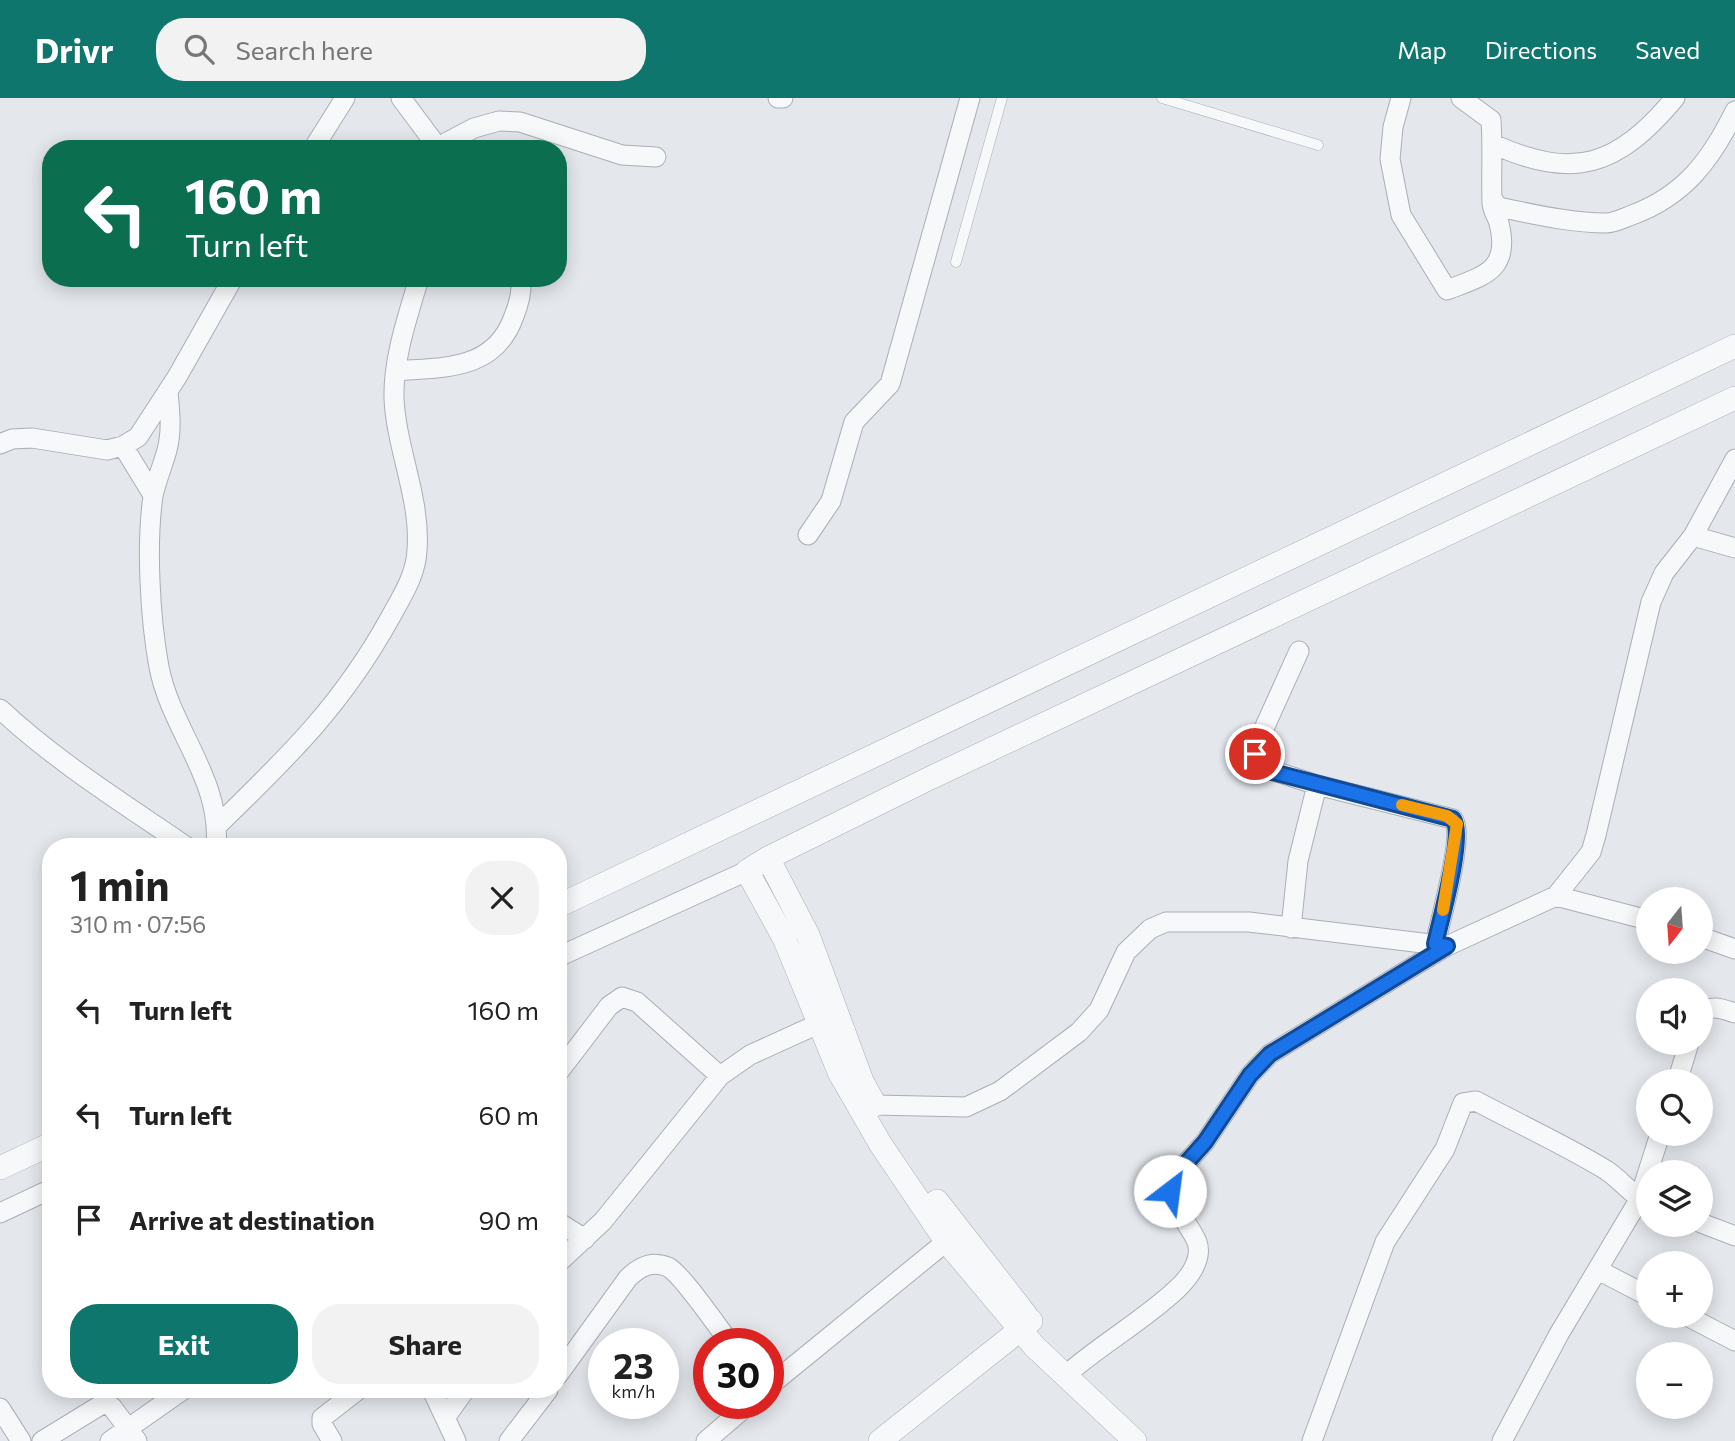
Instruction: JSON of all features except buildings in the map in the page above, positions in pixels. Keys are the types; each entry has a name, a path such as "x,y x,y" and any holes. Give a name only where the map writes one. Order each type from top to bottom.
{"street":[{"path":"319,140 345,98"},
{"path":"401,98 433,140"},
{"path":"808,535 831,501 854,422 890,384 970,98"},
{"path":"1401,98 1393,127 1390,159 1401,215 1447,289 1488,274 1500,257 1499,223 1492,207 1491,120 1461,98"},
{"path":"1493,144 1514,153 1561,165 1596,162 1647,130 1675,98"},
{"path":"1492,198 1499,207 1542,216 1608,223 1621,219 1658,205 1691,180 1724,134 1735,111"},
{"path":"453,140 474,128 499,121 520,122 622,155 656,157"},
{"path":"0,444 12,439 32,438 107,450 123,446 138,437 168,392 228,287"},
{"path":"218,825 313,732 345,692 368,659 411,578 417,549 417,530 394,398 396,371 417,287"},
{"path":"396,371 455,366 481,359 511,326 519,303 520,287"},
{"path":"567,902 1735,346"},
{"path":"168,392 170,431 153,495 152,621 159,669 172,710 207,779 218,825 217,838"},
{"path":"567,953 747,871 926,780 1735,398"},
{"path":"123,446 153,495"},
{"path":"1072,1370 1177,1289 1194,1266 1197,1242 1173,1200 1169,1186 1172,1179 1205,1142 1250,1075 1270,1054 1441,945 1556,896 1591,852 1651,602 1664,573 1693,536 1735,459"},
{"path":"1693,536 1735,548"},
{"path":"1299,651 1257,744 1256,760 1265,770 1447,816 1457,824 1441,945"},
{"path":"0,709 36,741 87,779 174,838"},
{"path":"1291,928 1298,861 1317,785"},
{"path":"768,858 808,935 840,1074 881,1145 1025,1326 1155,1441"},
{"path":"747,871 901,1153 952,1236"},
{"path":"1556,896 1636,917"},
{"path":"875,1105 966,1107 1000,1091 1079,1032 1099,1010 1126,952 1158,924 1175,921 1218,921 1441,945"},
{"path":"786,943 808,935"},
{"path":"1713,941 1735,949"},
{"path":"567,1061 609,1006 622,997 637,1002 720,1076"},
{"path":"1713,1008 1735,1013"},
{"path":"567,1256 603,1221 720,1076 750,1055 828,1022"},
{"path":"1312,1441 1385,1242 1439,1159 1463,1104 1476,1101 1605,1169 1636,1194"},
{"path":"0,1168 42,1148"},
{"path":"0,1213 42,1193"},
{"path":"1503,1441 1559,1334 1636,1214"},
{"path":"567,1228 585,1239"},
{"path":"1713,1228 1735,1236"},
{"path":"784,1374 952,1236"},
{"path":"567,1363 628,1278 637,1269 652,1264 673,1270 718,1328"},
{"path":"1598,1270 1636,1290"},
{"path":"880,1441 1025,1326"},
{"path":"1710,1328 1735,1341"},
{"path":"1072,1370 1135,1441"},
{"path":"110,1441 133,1435 174,1398"},
{"path":"332,1441 322,1424 322,1418 348,1398"},
{"path":"436,1398 456,1441"},
{"path":"445,1418 459,1398"},
{"path":"509,1441 542,1398"},
{"path":"42,1441 104,1403 112,1407 133,1435"},
{"path":"0,1408 21,1441"},
{"path":"706,1441 732,1419"}],"lane":[{"path":"956,262 1002,98"},
{"path":"1162,98 1318,145"}],"slow traffic":[{"path":"1402,805 1447,816 1457,824 1450,882 1443,910"}],"route":[{"path":"1170,1191 1172,1179 1205,1142 1250,1075 1270,1054 1447,946 1435,944 1450,882 1458,829 1453,819 1265,770 1259,766 1255,754"}]}
